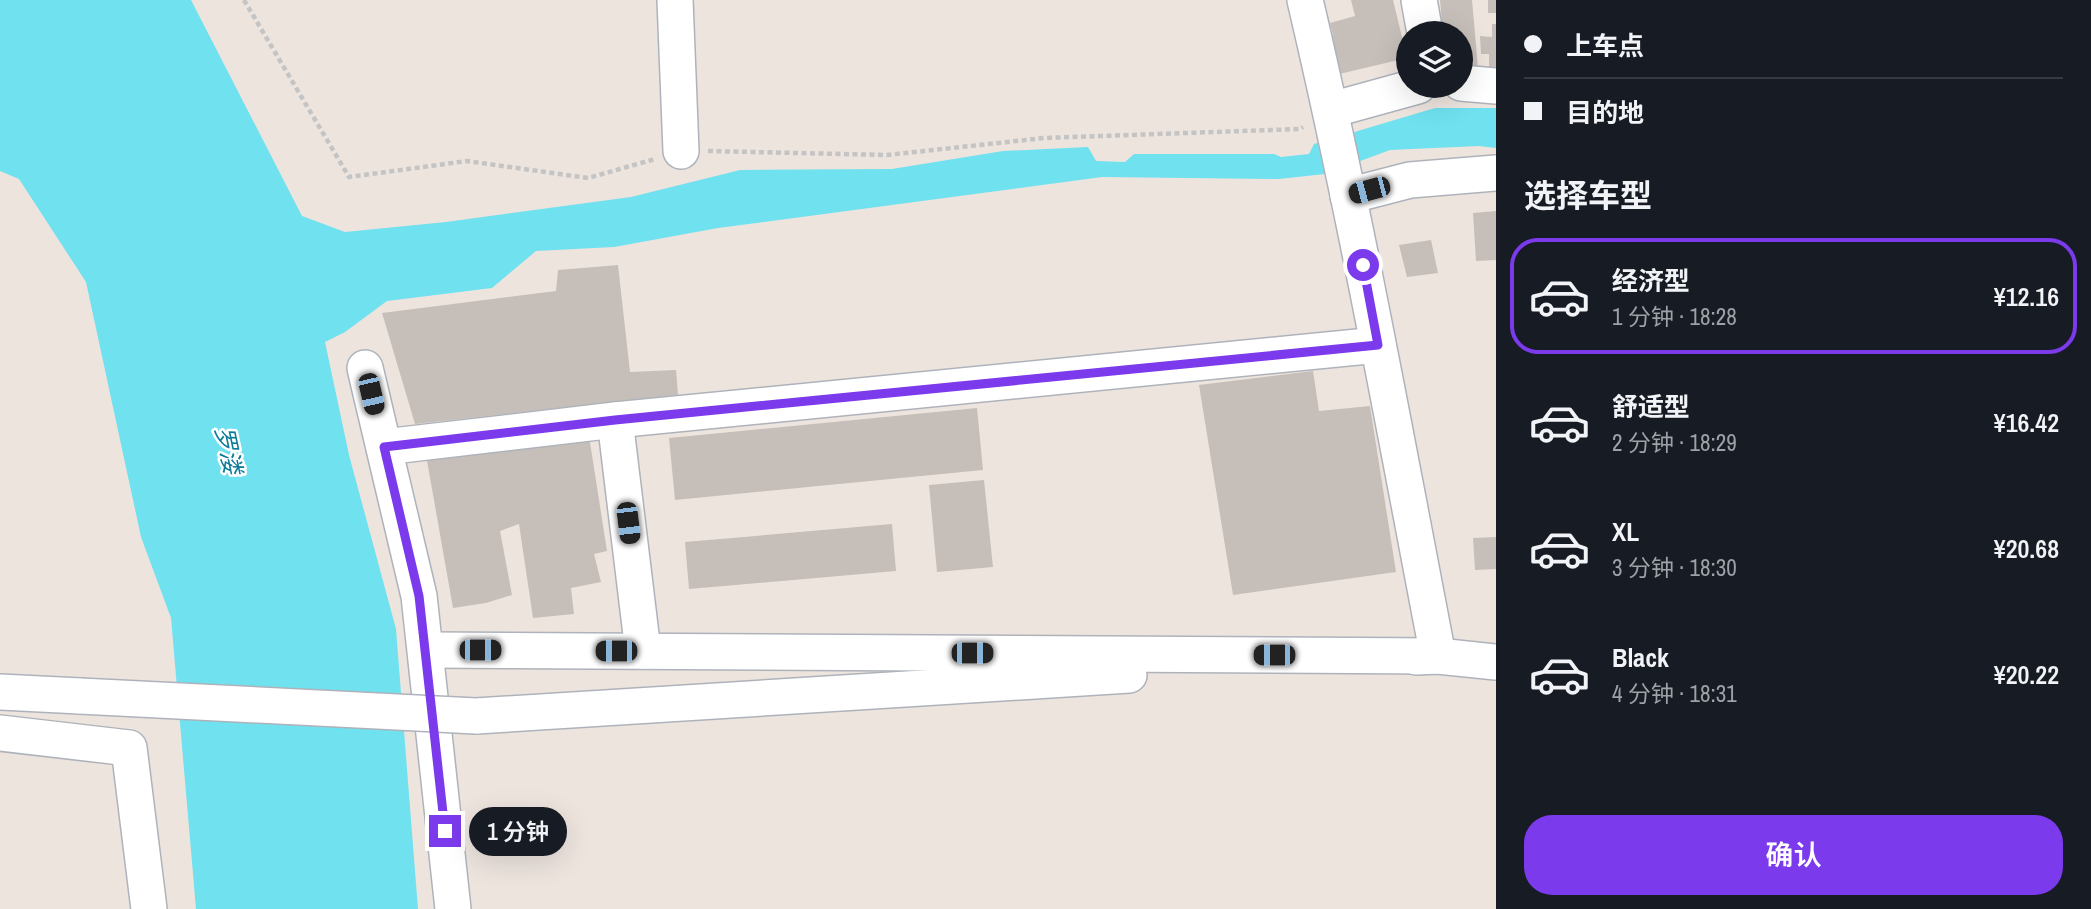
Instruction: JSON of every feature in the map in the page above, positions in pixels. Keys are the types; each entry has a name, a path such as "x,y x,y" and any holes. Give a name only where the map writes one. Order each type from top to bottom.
{"street":[{"path":"674,0 681,151"},
{"path":"1305,0 1331,110 1438,656"},
{"path":"1419,0 1423,21"},
{"path":"1473,84 1496,86"},
{"path":"1331,110 1396,92"},
{"path":"1348,196 1410,180 1496,173"},
{"path":"384,447 615,420 1378,345"},
{"path":"365,368 419,596 453,909"},
{"path":"615,420 643,651"},
{"path":"426,650 1438,656 1496,662"},
{"path":"0,692 476,716 1438,656"},
{"path":"0,733 129,748 149,909"}],"path":[{"path":"244,0 349,177 467,161 588,178 681,151 887,155 1044,138 1300,129 1331,110"}],"water":[{"name":"罗溇","path":"0,0 191,0 302,216 345,232 446,222 631,197 740,170 892,169 1003,151 1088,147 1096,161 1125,162 1134,154 1274,154 1281,157 1309,154 1314,144 1435,108 1496,108 1496,148 1479,146 1390,150 1325,174 1279,179 1102,177 718,228 614,247 536,251 492,288 387,301 345,332 325,342 349,455 396,629 418,909 196,909 171,618 141,537 86,282 19,179 0,171"}],"building":[{"path":"1351,0 1393,0 1398,21 1396,61 1335,75 1325,37 1333,35 1330,23 1355,16"},
{"path":"1440,0 1472,0 1478,68 1473,68 1473,21 1442,21"},
{"path":"1488,0 1496,0 1496,13 1488,13"},
{"path":"1492,24 1496,24 1496,82 1489,82 1489,54 1481,54 1480,36 1492,37"},
{"path":"1496,211 1496,260 1476,261 1473,213"},
{"path":"1431,240 1438,273 1407,277 1399,245"},
{"path":"618,265 630,372 676,370 678,395 415,424 382,313 556,291 558,270"},
{"path":"1313,371 1319,411 1370,406 1396,572 1233,595 1199,385"},
{"path":"977,408 983,470 675,500 669,438"},
{"path":"589,436 607,551 594,554 601,582 571,588 574,614 533,618 519,524 500,531 512,595 486,603 453,608 426,455"},
{"path":"984,480 993,567 937,572 929,485"},
{"path":"892,524 896,571 689,589 685,542"},
{"path":"1496,537 1496,569 1475,570 1473,538"}],"route":[{"path":"445,831 419,596 384,447 615,420 1378,345 1363,265"}]}
